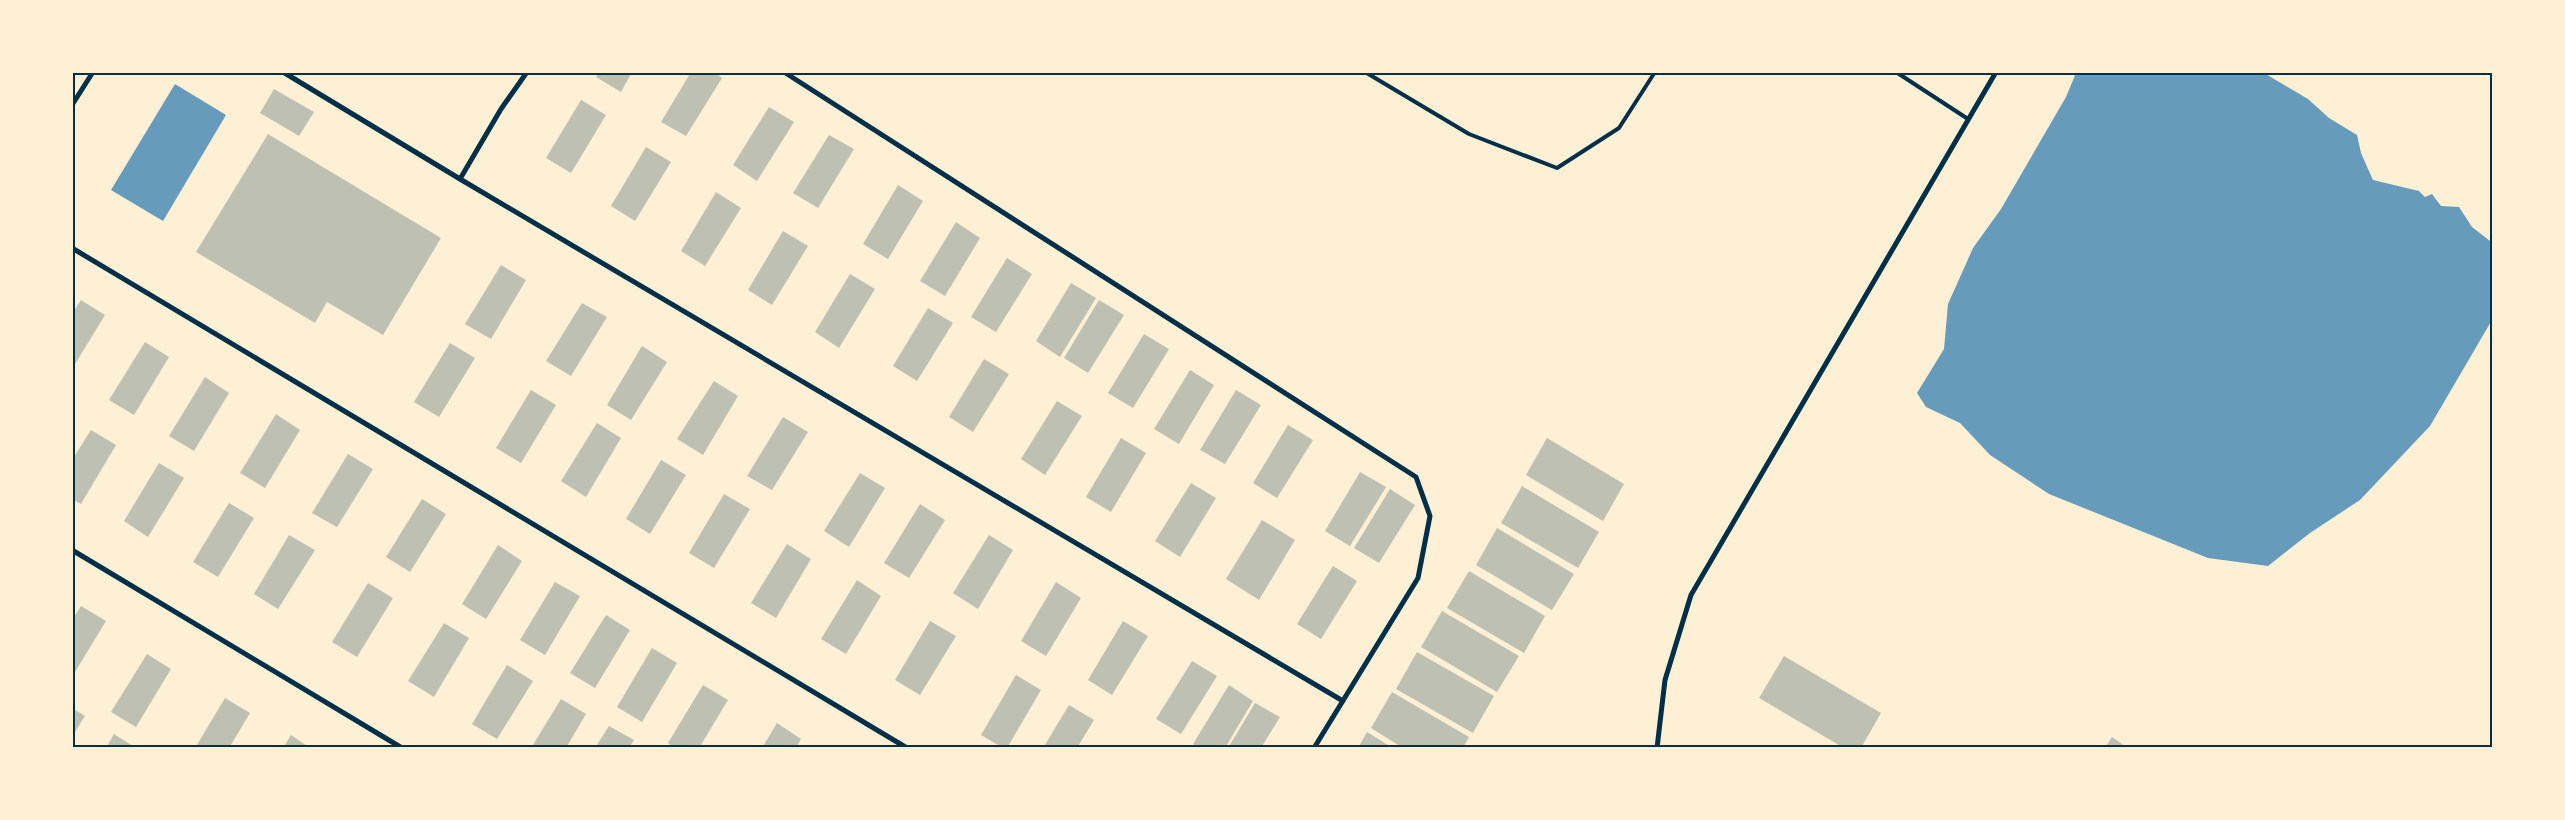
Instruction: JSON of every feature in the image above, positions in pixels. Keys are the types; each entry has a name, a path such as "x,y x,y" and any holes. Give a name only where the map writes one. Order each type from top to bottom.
{"street":[{"path":"72,105 93,72"},
{"path":"284,72 460,179 1343,701"},
{"path":"460,179 501,109 527,72"},
{"path":"784,72 1416,477 1430,516 1418,578 1314,748"},
{"path":"1656,748 1665,680 1691,595 1996,72"},
{"path":"72,248 907,748"},
{"path":"72,550 402,748"}],"lane":[{"path":"1365,72 1469,134 1558,168 1619,128 1655,72"},
{"path":"1896,72 1968,119"}],"water":[{"path":"2076,73 2264,73 2308,99 2329,118 2357,135 2361,153 2373,180 2419,191 2425,197 2432,194 2441,206 2459,207 2472,227 2490,241 2492,251 2492,320 2430,426 2360,500 2310,533 2268,566 2208,558 2049,494 1990,455 1960,423 1926,407 1917,393 1944,349 1948,304 1973,248 2001,209 2066,97"},
{"path":"175,84 226,115 163,221 111,190"}],"building":[{"path":"599,72 632,72 621,92 596,77"},
{"path":"691,72 714,72 722,78 686,136 661,122"},
{"path":"274,89 314,112 299,136 260,113"},
{"path":"581,100 606,115 571,173 546,158"},
{"path":"769,107 794,122 757,181 733,165"},
{"path":"268,134 441,238 383,335 327,302 315,323 196,252"},
{"path":"829,135 854,149 818,208 793,193"},
{"path":"646,147 671,162 635,221 611,206"},
{"path":"898,185 923,201 888,259 863,244"},
{"path":"716,192 741,208 705,266 681,251"},
{"path":"956,222 980,238 945,296 920,281"},
{"path":"783,231 808,246 772,305 748,290"},
{"path":"1007,258 1032,274 996,332 971,317"},
{"path":"501,265 526,280 491,339 465,324"},
{"path":"850,274 875,289 839,348 815,332"},
{"path":"1071,283 1096,298 1060,357 1036,341"},
{"path":"81,300 105,315 72,369 72,314"},
{"path":"1099,300 1124,315 1088,373 1064,358"},
{"path":"582,303 607,317 571,376 546,361"},
{"path":"928,308 953,323 917,381 893,366"},
{"path":"1144,334 1169,349 1133,408 1108,393"},
{"path":"145,342 169,357 134,415 109,400"},
{"path":"450,343 475,358 439,417 414,402"},
{"path":"642,346 667,362 631,420 607,405"},
{"path":"984,359 1009,374 973,432 949,417"},
{"path":"1190,370 1214,385 1179,444 1154,429"},
{"path":"205,377 229,393 194,451 169,436"},
{"path":"714,381 738,396 703,455 677,439"},
{"path":"531,390 556,405 521,463 496,448"},
{"path":"1236,390 1261,405 1225,464 1200,450"},
{"path":"1057,401 1082,416 1045,475 1021,459"},
{"path":"276,414 300,430 265,488 240,473"},
{"path":"783,417 808,432 772,490 747,476"},
{"path":"597,423 621,438 586,497 561,481"},
{"path":"1288,425 1313,440 1277,498 1253,483"},
{"path":"91,430 116,445 81,504 72,499 72,460"},
{"path":"1121,438 1146,453 1111,512 1086,497"},
{"path":"1547,438 1624,484 1603,521 1526,475"},
{"path":"348,454 373,469 337,527 312,513"},
{"path":"661,460 686,475 650,534 626,519"},
{"path":"159,463 184,478 148,537 124,521"},
{"path":"1360,472 1386,487 1350,546 1325,531"},
{"path":"860,473 885,488 849,547 824,531"},
{"path":"1191,483 1216,498 1180,557 1155,541"},
{"path":"1522,486 1599,532 1578,568 1501,523"},
{"path":"1390,489 1415,505 1379,563 1354,548"},
{"path":"724,494 750,509 714,568 689,553"},
{"path":"422,499 446,514 410,572 386,557"},
{"path":"229,503 254,518 218,577 193,562"},
{"path":"920,504 945,520 909,578 884,563"},
{"path":"1262,520 1295,540 1259,600 1226,579"},
{"path":"1497,528 1574,574 1552,610 1476,565"},
{"path":"289,535 315,550 278,609 254,594"},
{"path":"989,535 1013,550 978,609 953,593"},
{"path":"787,544 811,559 776,618 751,603"},
{"path":"498,545 522,561 486,619 462,604"},
{"path":"1333,566 1357,581 1321,639 1297,624"},
{"path":"1469,571 1545,616 1524,653 1447,608"},
{"path":"857,580 881,596 846,654 821,639"},
{"path":"555,582 580,596 545,655 520,640"},
{"path":"1056,582 1081,598 1046,656 1021,641"},
{"path":"368,583 393,598 357,657 332,642"},
{"path":"81,606 106,621 72,677 72,620"},
{"path":"1442,611 1519,656 1497,692 1421,647"},
{"path":"606,615 630,630 595,688 570,673"},
{"path":"930,621 956,636 920,695 895,680"},
{"path":"1123,621 1148,636 1112,695 1088,680"},
{"path":"444,623 469,638 434,697 408,681"},
{"path":"652,648 677,663 642,722 617,707"},
{"path":"1417,652 1494,696 1473,733 1396,689"},
{"path":"147,654 171,669 136,727 111,712"},
{"path":"1784,656 1881,713 1861,748 1844,748 1759,698"},
{"path":"1192,661 1217,676 1181,734 1156,719"},
{"path":"507,665 533,681 497,739 472,724"},
{"path":"1016,675 1041,690 1007,748 1003,748 981,735"},
{"path":"703,685 728,700 699,748 674,748 668,743"},
{"path":"1229,685 1253,701 1225,748 1198,748 1193,744"},
{"path":"1392,692 1469,737 1463,748 1403,748 1371,728"},
{"path":"225,698 250,713 229,748 195,748"},
{"path":"561,699 586,714 566,748 531,748"},
{"path":"1255,703 1280,717 1261,748 1228,748"},
{"path":"1069,705 1094,720 1077,748 1043,748"},
{"path":"72,708 85,716 72,737"},
{"path":"777,723 801,739 796,748 762,748"},
{"path":"609,726 634,740 629,748 595,748"},
{"path":"1367,732 1393,748 1358,748"},
{"path":"114,734 136,748 106,748"},
{"path":"291,735 310,748 283,748"},
{"path":"2112,737 2128,748 2105,748"}]}
